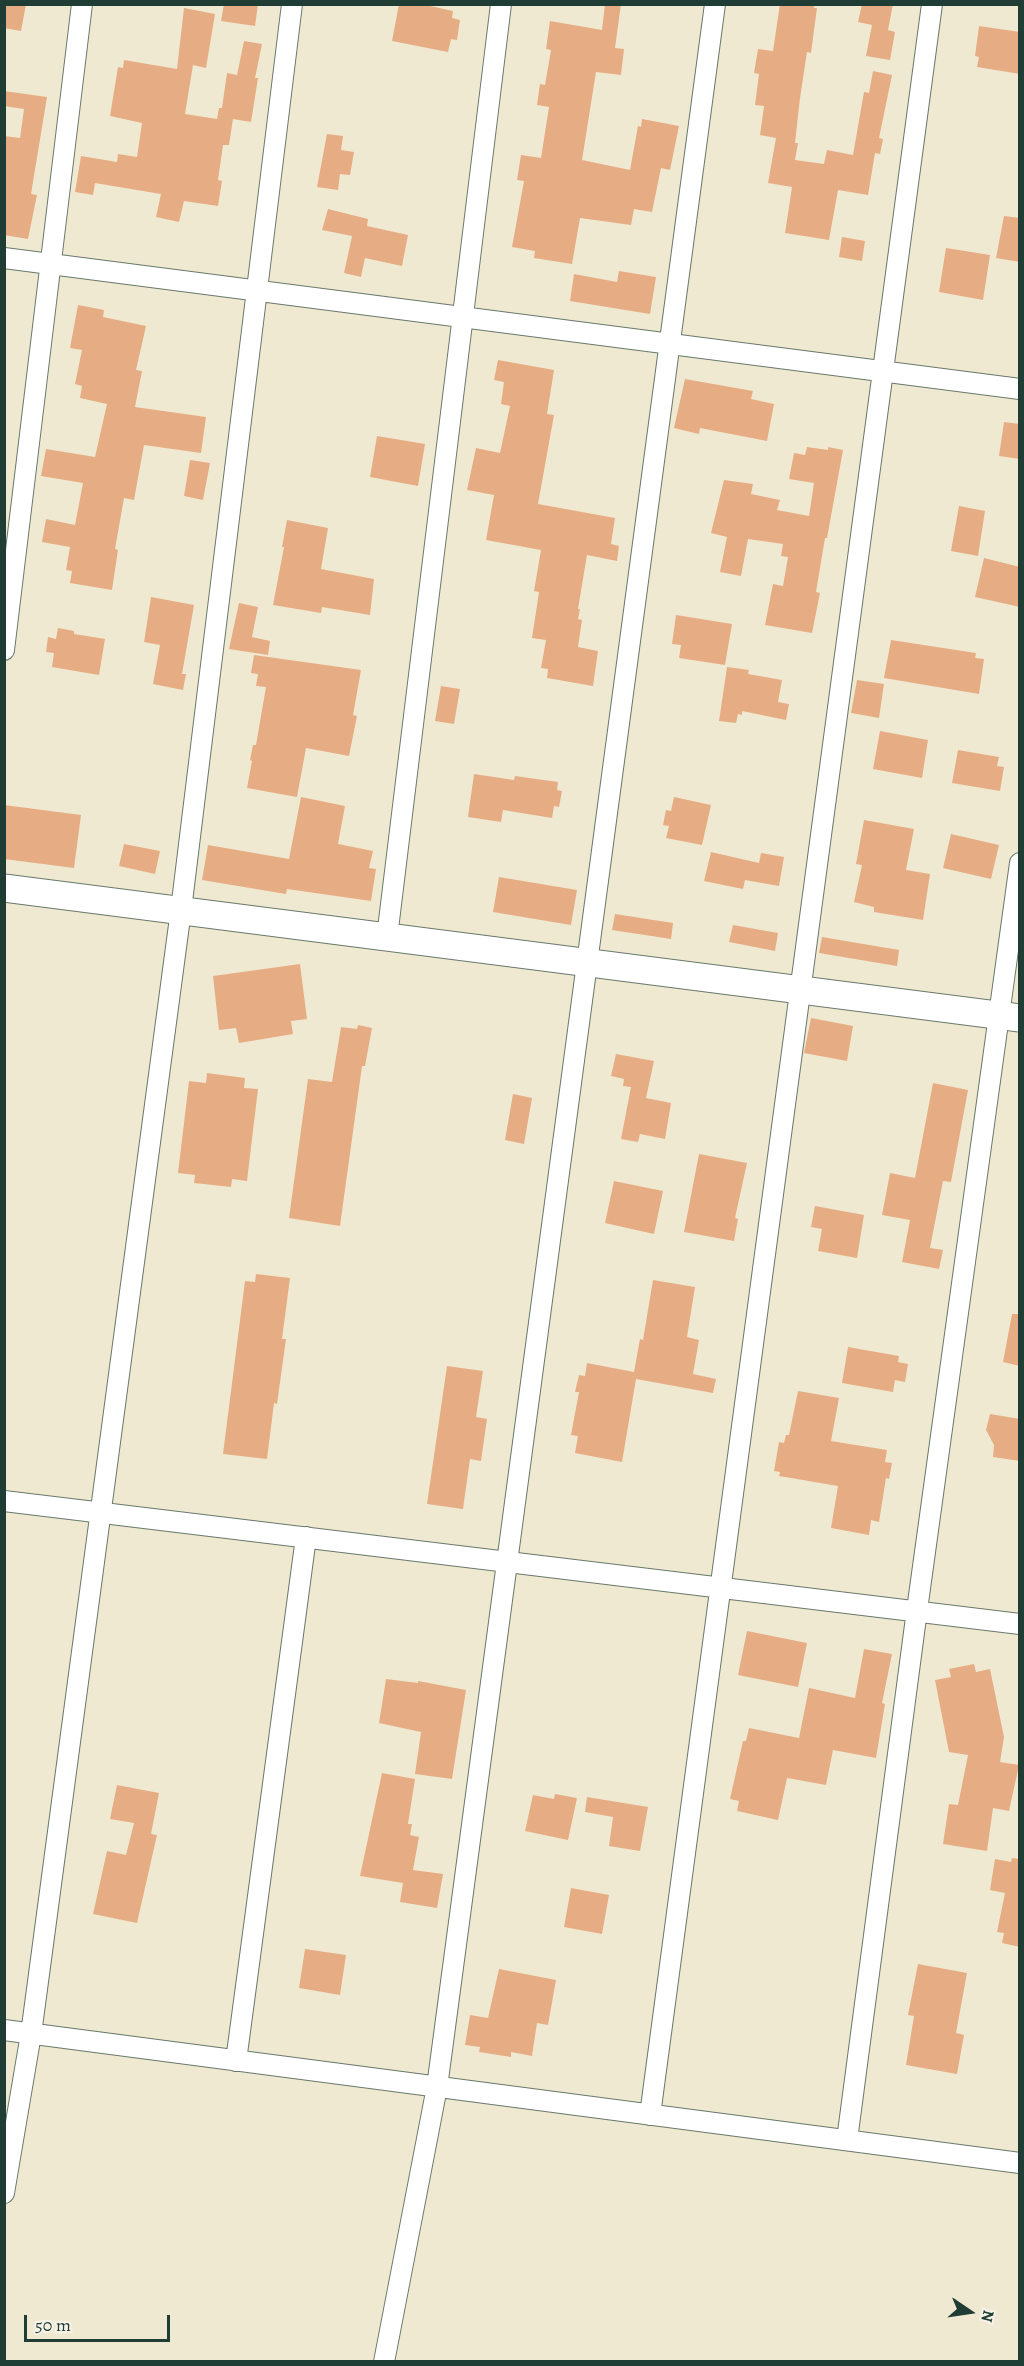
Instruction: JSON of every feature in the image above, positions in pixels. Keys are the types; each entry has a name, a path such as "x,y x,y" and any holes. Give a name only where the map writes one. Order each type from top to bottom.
{"main road":[{"path":"4,888 1009,1017"}],"street":[{"path":"4,650 82,4"},
{"path":"4,2193 31,2034 181,910 292,4"},
{"path":"387,937 501,4"},
{"path":"384,2361 437,2087 715,4"},
{"path":"650,2115 932,4"},
{"path":"4,258 1020,389"},
{"path":"847,2140 917,1610 1009,1017 1020,862"},
{"path":"4,1501 1020,1624"},
{"path":"236,2061 306,1537"},
{"path":"4,2031 1020,2163"}],"building":[{"path":"4,4 26,4 21,31 4,28"},
{"path":"224,4 258,4 255,26 221,21"},
{"path":"399,4 421,4 453,11 452,18 460,20 457,40 451,39 448,52 392,41"},
{"path":"605,4 621,4 615,48 624,49 621,75 596,72 582,160 630,170 638,126 641,127 642,119 679,126 670,170 661,168 652,212 634,209 631,225 580,218 572,264 534,258 535,251 512,247 524,181 517,180 521,155 541,158 549,107 537,105 540,84 545,85 551,50 546,49 550,21 602,30"},
{"path":"780,4 815,4 814,8 817,8 811,53 807,52 800,98 795,160 824,164 827,150 853,155 864,92 869,93 873,71 892,75 879,138 883,139 880,154 875,153 868,195 838,190 829,240 785,233 792,187 768,183 776,138 760,135 764,106 755,105 759,74 754,73 758,49 773,51"},
{"path":"862,4 893,4 888,30 895,32 890,60 866,56 872,25 858,22"},
{"path":"184,8 215,14 206,68 193,65 185,114 217,119 219,108 222,108 227,73 237,75 244,41 262,44 255,78 258,78 251,122 233,119 229,145 223,145 218,180 222,181 218,206 184,201 179,222 156,217 161,194 95,183 93,195 75,192 81,156 117,162 118,154 137,157 142,123 110,116 118,67 123,68 124,60 177,69"},
{"path":"979,26 1020,32 1020,74 977,67 979,57 975,56"},
{"path":"4,91 47,97 31,194 37,195 28,239 4,235 4,136 20,138 24,109 4,106"},
{"path":"327,134 343,136 341,150 354,152 350,175 340,174 338,190 317,187"},
{"path":"328,209 368,219 367,226 408,235 402,266 365,258 361,277 344,273 352,236 322,230"},
{"path":"1004,216 1020,218 1020,262 996,258"},
{"path":"842,237 865,241 862,261 839,257"},
{"path":"946,248 990,255 983,300 939,292"},
{"path":"619,271 656,277 650,314 570,301 574,274 617,282"},
{"path":"78,305 104,310 103,317 146,326 136,370 142,371 135,407 206,417 201,453 144,445 134,500 124,498 115,549 118,550 112,590 70,583 72,571 66,570 70,547 42,542 46,519 75,525 83,483 41,476 46,449 95,457 107,404 80,398 82,386 75,384 82,350 70,348"},
{"path":"498,360 554,370 547,414 554,415 538,504 615,518 611,544 619,546 617,561 587,555 578,609 580,609 578,619 582,620 578,647 598,651 593,686 547,678 548,669 541,668 546,640 532,638 539,592 534,591 541,550 486,540 494,495 467,490 476,448 500,453 510,406 501,404 504,382 494,380"},
{"path":"685,379 753,391 751,399 774,404 767,441 700,428 699,434 674,428"},
{"path":"1004,422 1020,424 1020,459 999,456"},
{"path":"377,436 425,444 418,486 370,477"},
{"path":"807,447 843,450 827,538 825,538 816,592 820,593 812,633 765,625 773,584 783,586 788,557 781,556 783,544 748,539 741,576 720,572 727,537 711,533 724,480 753,484 751,494 780,500 777,510 809,516 814,483 789,479 794,453 805,455"},
{"path":"190,460 210,463 203,500 184,496"},
{"path":"959,506 985,511 978,556 951,551"},
{"path":"287,520 328,528 321,569 374,579 370,615 322,607 321,613 273,605"},
{"path":"984,558 1020,567 1020,607 975,597"},
{"path":"151,597 194,605 182,674 186,674 183,690 153,684 160,645 144,642"},
{"path":"239,603 258,607 252,637 270,641 268,655 229,649"},
{"path":"676,615 732,624 725,665 679,658 681,645 672,644"},
{"path":"58,628 74,631 74,634 105,639 99,675 52,667 54,653 46,652 48,637 56,639"},
{"path":"891,640 976,653 975,658 984,659 979,694 884,678"},
{"path":"254,655 361,670 353,715 357,716 349,756 306,748 297,797 247,788 252,761 250,760 253,745 256,745 266,687 256,686 258,674 251,673"},
{"path":"727,667 749,670 748,674 782,680 778,702 789,704 786,720 742,711 742,715 738,714 736,723 719,721"},
{"path":"857,680 884,684 879,718 851,713"},
{"path":"441,686 460,689 454,724 435,721"},
{"path":"880,731 928,740 922,778 873,769"},
{"path":"958,750 999,757 997,766 1004,767 1000,791 952,783"},
{"path":"474,774 514,780 515,776 558,782 557,790 562,791 559,807 554,806 552,818 503,810 501,822 468,817"},
{"path":"301,797 345,806 338,844 373,851 369,868 376,869 371,901 287,889 286,894 202,880 208,845 289,859"},
{"path":"674,797 711,805 702,845 666,838 669,826 663,825 666,810 671,811"},
{"path":"4,805 81,815 74,868 4,859"},
{"path":"864,820 914,829 906,870 930,874 923,920 874,912 874,907 854,902 862,865 856,864"},
{"path":"951,834 999,845 991,879 943,868"},
{"path":"124,844 160,851 155,874 119,866"},
{"path":"711,852 759,863 761,853 784,857 779,886 745,880 743,889 704,881"},
{"path":"499,877 577,890 571,925 493,912"},
{"path":"615,914 673,923 671,939 612,930"},
{"path":"733,925 778,933 775,951 729,942"},
{"path":"822,937 899,950 897,966 819,953"},
{"path":"300,964 307,1019 291,1021 293,1034 239,1043 236,1028 219,1030 213,976"},
{"path":"811,1018 853,1026 847,1061 804,1053"},
{"path":"358,1025 372,1028 365,1066 362,1066 340,1226 289,1218 308,1079 332,1082 341,1027 357,1029"},
{"path":"616,1054 654,1061 646,1098 671,1103 665,1139 640,1134 638,1142 621,1139 631,1087 623,1086 624,1079 611,1076"},
{"path":"207,1073 245,1078 244,1088 258,1089 247,1181 232,1179 231,1187 194,1183 195,1175 178,1173 189,1081 206,1083"},
{"path":"933,1083 968,1090 951,1182 943,1181 930,1248 943,1250 939,1269 902,1262 910,1220 882,1215 890,1173 915,1178"},
{"path":"513,1094 532,1098 524,1144 505,1140"},
{"path":"699,1154 747,1163 735,1218 738,1219 734,1241 684,1232"},
{"path":"614,1181 663,1191 654,1234 605,1223"},
{"path":"815,1206 864,1215 857,1258 818,1251 822,1229 811,1227"},
{"path":"256,1274 290,1278 282,1339 286,1339 277,1404 274,1403 267,1459 223,1454 245,1281 255,1282"},
{"path":"653,1280 695,1287 687,1337 699,1340 693,1374 716,1379 713,1393 636,1379 622,1462 575,1453 578,1436 571,1435 579,1392 575,1392 579,1375 585,1376 587,1363 634,1372 640,1339 643,1340"},
{"path":"1012,1314 1020,1314 1020,1366 1003,1362"},
{"path":"848,1347 899,1356 898,1362 908,1364 905,1382 895,1380 893,1392 842,1383"},
{"path":"447,1366 483,1371 476,1417 487,1419 481,1461 470,1459 463,1509 427,1504"},
{"path":"798,1391 839,1398 831,1441 887,1450 885,1462 892,1463 889,1479 886,1478 879,1522 871,1520 869,1535 831,1528 838,1486 779,1476 780,1472 774,1471 779,1442 784,1443 786,1435 789,1435"},
{"path":"990,1414 1020,1419 1020,1461 993,1457 994,1445 986,1430"},
{"path":"747,1631 807,1643 798,1687 738,1675"},
{"path":"864,1649 892,1654 882,1703 885,1704 876,1758 833,1750 826,1785 787,1778 778,1820 737,1811 739,1801 730,1799 743,1741 746,1741 749,1728 799,1738 809,1688 855,1698"},
{"path":"974,1664 976,1672 990,1669 1004,1737 1000,1762 1019,1765 1009,1811 993,1808 987,1851 943,1844 949,1804 958,1805 968,1755 949,1752 935,1680 951,1677 949,1669"},
{"path":"386,1679 418,1683 418,1681 466,1690 452,1779 415,1774 421,1732 379,1723"},
{"path":"382,1773 415,1779 408,1824 412,1824 410,1835 419,1837 413,1870 443,1874 437,1908 400,1902 403,1883 360,1876"},
{"path":"117,1785 159,1793 151,1834 157,1835 137,1923 93,1914 107,1851 126,1855 134,1823 110,1819"},
{"path":"555,1794 577,1798 568,1840 525,1831 533,1795 554,1799"},
{"path":"587,1797 648,1807 640,1851 609,1846 613,1817 585,1812"},
{"path":"1012,1858 1020,1859 1020,1947 1002,1943 1004,1933 997,1932 1005,1893 990,1890 995,1859 1011,1862"},
{"path":"571,1888 609,1895 602,1934 564,1927"},
{"path":"305,1949 346,1955 340,1995 299,1988"},
{"path":"918,1964 967,1973 956,2033 964,2035 957,2074 906,2065 914,2016 908,2015"},
{"path":"499,1969 556,1980 548,2025 537,2023 532,2056 511,2052 511,2057 479,2052 480,2047 465,2045 470,2015 488,2018"}]}
